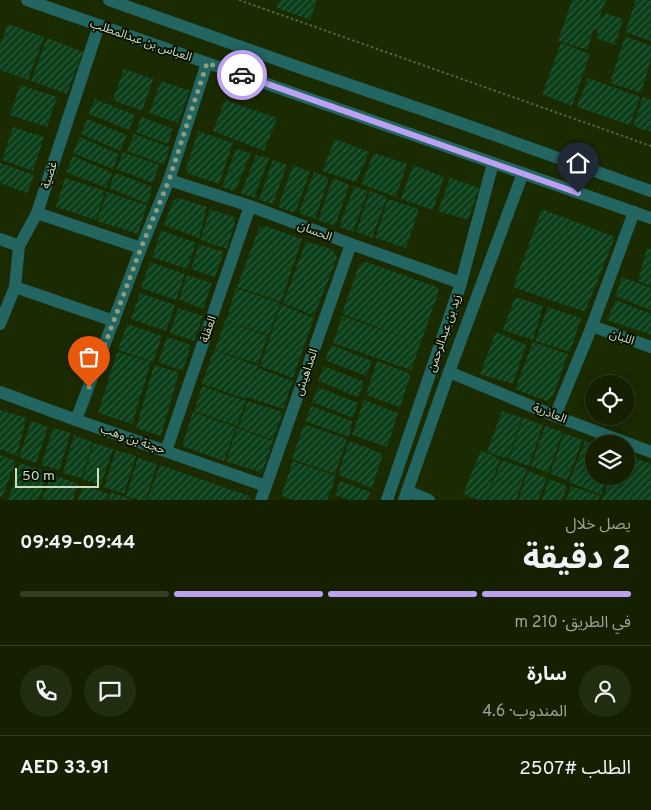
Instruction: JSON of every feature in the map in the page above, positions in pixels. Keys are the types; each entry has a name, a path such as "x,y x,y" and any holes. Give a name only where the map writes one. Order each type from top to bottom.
{"street":[{"name":"العباس بن عبدالمطلب","path":"27,0 645,216"},
{"path":"109,0 651,191"},
{"name":"غضية","path":"0,324 14,287 19,246 37,213 99,25"},
{"path":"76,420 141,248 169,180 207,63"},
{"name":"زيد بن عبدالرحمن","path":"386,500 461,282 493,163"},
{"name":"زيد بن عبدالرحمن","path":"405,496 523,173"},
{"name":"الحسان","path":"169,180 250,206 351,244 461,282"},
{"name":"العقلة","path":"166,451 250,206"},
{"path":"37,213 141,248"},
{"path":"555,416 592,326 645,216"},
{"path":"0,239 19,246"},
{"name":"المداهيش","path":"261,500 351,244"},
{"path":"14,287 114,320"},
{"name":"اللبان","path":"592,326 651,347"},
{"name":"العاذرية","path":"450,372 555,416 651,452"},
{"name":"حجنة بن وهب","path":"0,392 266,486"},
{"path":"405,496 429,500"}],"path":[{"path":"239,0 651,146"}],"building":[{"path":"280,0 317,0 310,20 277,8"},
{"path":"572,0 606,0 600,16 603,18 605,13 623,19 615,45 596,38 598,31 593,29 588,50 558,41"},
{"path":"636,0 651,0 651,41 625,32"},
{"path":"8,24 44,37 28,80 0,70 0,45"},
{"path":"625,36 651,46 651,59 641,93 610,83"},
{"path":"47,38 83,52 67,94 31,81"},
{"path":"561,43 590,54 572,106 542,94"},
{"path":"124,69 153,79 142,111 113,100"},
{"path":"588,78 640,97 630,125 577,107"},
{"path":"161,81 190,91 178,123 149,113"},
{"path":"20,85 57,97 47,127 10,115"},
{"path":"643,97 651,100 651,132 633,126"},
{"path":"95,99 135,115 129,130 89,114"},
{"path":"225,100 277,118 264,151 213,131"},
{"path":"141,117 173,129 168,144 136,132"},
{"path":"87,119 127,135 120,151 81,134"},
{"path":"13,127 44,137 33,171 2,160"},
{"path":"198,131 233,143 219,184 189,174 186,169"},
{"path":"134,134 170,147 164,165 127,151"},
{"path":"80,137 119,154 113,169 73,153"},
{"path":"335,139 369,152 356,182 322,171"},
{"path":"236,149 251,153 235,191 222,187"},
{"path":"123,152 159,165 153,183 116,169"},
{"path":"374,153 407,164 396,197 361,184"},
{"path":"256,155 269,158 254,198 241,193"},
{"path":"73,156 112,173 106,188 66,172"},
{"path":"273,160 287,165 273,204 259,200"},
{"path":"0,163 34,175 27,193 0,183"},
{"path":"293,165 310,172 295,213 278,207"},
{"path":"413,165 444,177 433,210 401,199"},
{"path":"314,172 329,178 315,219 299,213"},
{"path":"115,173 152,187 148,204 109,188"},
{"path":"65,178 105,191 96,220 56,207"},
{"path":"333,178 349,185 335,226 318,220"},
{"path":"450,178 479,188 468,220 438,211"},
{"path":"354,186 368,191 353,232 339,227"},
{"path":"370,191 387,197 372,238 356,232"},
{"path":"107,192 147,205 138,234 97,221"},
{"path":"179,198 207,207 199,238 164,225 173,201"},
{"path":"388,199 419,209 406,248 375,238"},
{"path":"210,209 234,217 235,222 227,249 200,240"},
{"path":"542,209 615,237 585,312 513,287"},
{"path":"265,226 302,239 281,302 237,287 259,228"},
{"path":"161,230 196,243 187,269 152,257"},
{"path":"306,241 334,251 337,258 314,316 283,303"},
{"path":"199,244 224,252 215,277 191,269"},
{"path":"647,248 651,249 651,286 638,281"},
{"path":"150,262 185,274 176,300 141,288"},
{"path":"366,262 437,287 439,291 411,370 333,343 342,316 414,341 342,314 359,265"},
{"path":"187,275 212,283 203,309 179,300"},
{"path":"622,277 651,288 651,310 615,296"},
{"path":"236,288 280,303 269,335 226,321"},
{"path":"140,293 175,305 166,331 131,319"},
{"path":"515,297 543,306 533,340 503,330"},
{"path":"616,300 651,314 651,335 607,320"},
{"path":"281,304 314,318 293,378 260,366"},
{"path":"548,307 581,318 570,352 535,341"},
{"path":"178,308 203,316 194,341 170,333"},
{"path":"225,321 268,336 258,364 215,350"},
{"path":"127,324 162,336 153,362 118,350"},
{"path":"496,332 526,345 513,384 480,374"},
{"path":"167,337 191,345 183,371 158,362"},
{"path":"533,342 568,354 553,396 547,401 515,389"},
{"path":"331,345 372,361 366,376 325,360"},
{"path":"214,350 258,366 253,379 258,368 293,381 283,409 202,384"},
{"path":"117,352 151,362 132,424 98,413"},
{"path":"377,361 411,374 400,407 366,395"},
{"path":"154,365 179,372 161,436 136,428"},
{"path":"324,366 364,382 358,397 318,381"},
{"path":"202,386 246,401 237,426 194,411"},
{"path":"318,387 358,403 353,418 312,402"},
{"path":"364,400 398,413 387,447 352,435"},
{"path":"248,401 283,412 273,440 238,427"},
{"path":"311,406 352,421 349,437 305,421"},
{"path":"0,410 26,418 17,456 0,449"},
{"path":"502,411 522,418 508,459 487,452"},
{"path":"193,412 236,427 224,461 182,446"},
{"path":"523,418 543,425 529,466 509,459"},
{"path":"31,421 48,427 36,463 19,457"},
{"path":"304,424 347,439 335,474 292,459"},
{"path":"545,426 563,432 548,473 531,466"},
{"path":"53,428 71,433 59,470 41,465"},
{"path":"237,428 273,441 262,473 226,461"},
{"path":"564,433 583,440 567,480 550,474"},
{"path":"74,435 93,442 81,478 63,473"},
{"path":"349,441 383,454 372,488 338,475"},
{"path":"585,441 585,485 605,485 601,495 569,482"},
{"path":"94,443 113,449 101,485 82,479"},
{"path":"116,450 136,456 124,494 104,487"},
{"path":"481,450 500,459 486,500 479,500 463,494"},
{"path":"0,455 16,461 2,497 0,497"},
{"path":"138,458 157,464 146,500 126,496"},
{"path":"635,458 651,464 651,500 602,500 608,485 635,485"},
{"path":"502,460 527,469 516,500 486,500"},
{"path":"293,461 336,476 327,500 294,500 281,496"},
{"path":"20,463 48,473 39,500 8,500"},
{"path":"160,465 249,496 251,500 147,500"},
{"path":"528,471 547,478 538,500 518,500"},
{"path":"51,474 78,484 73,500 42,500"},
{"path":"549,479 567,486 562,500 542,500"},
{"path":"340,481 370,492 367,500 350,500 335,495"},
{"path":"84,485 109,494 107,500 78,500"},
{"path":"571,486 600,496 599,500 566,500"},
{"path":"111,492 133,500 109,500"}],"way so far":[{"path":"89,387 141,248 169,180 207,63 242,75"}],"route":[{"path":"242,75 578,193"}]}
